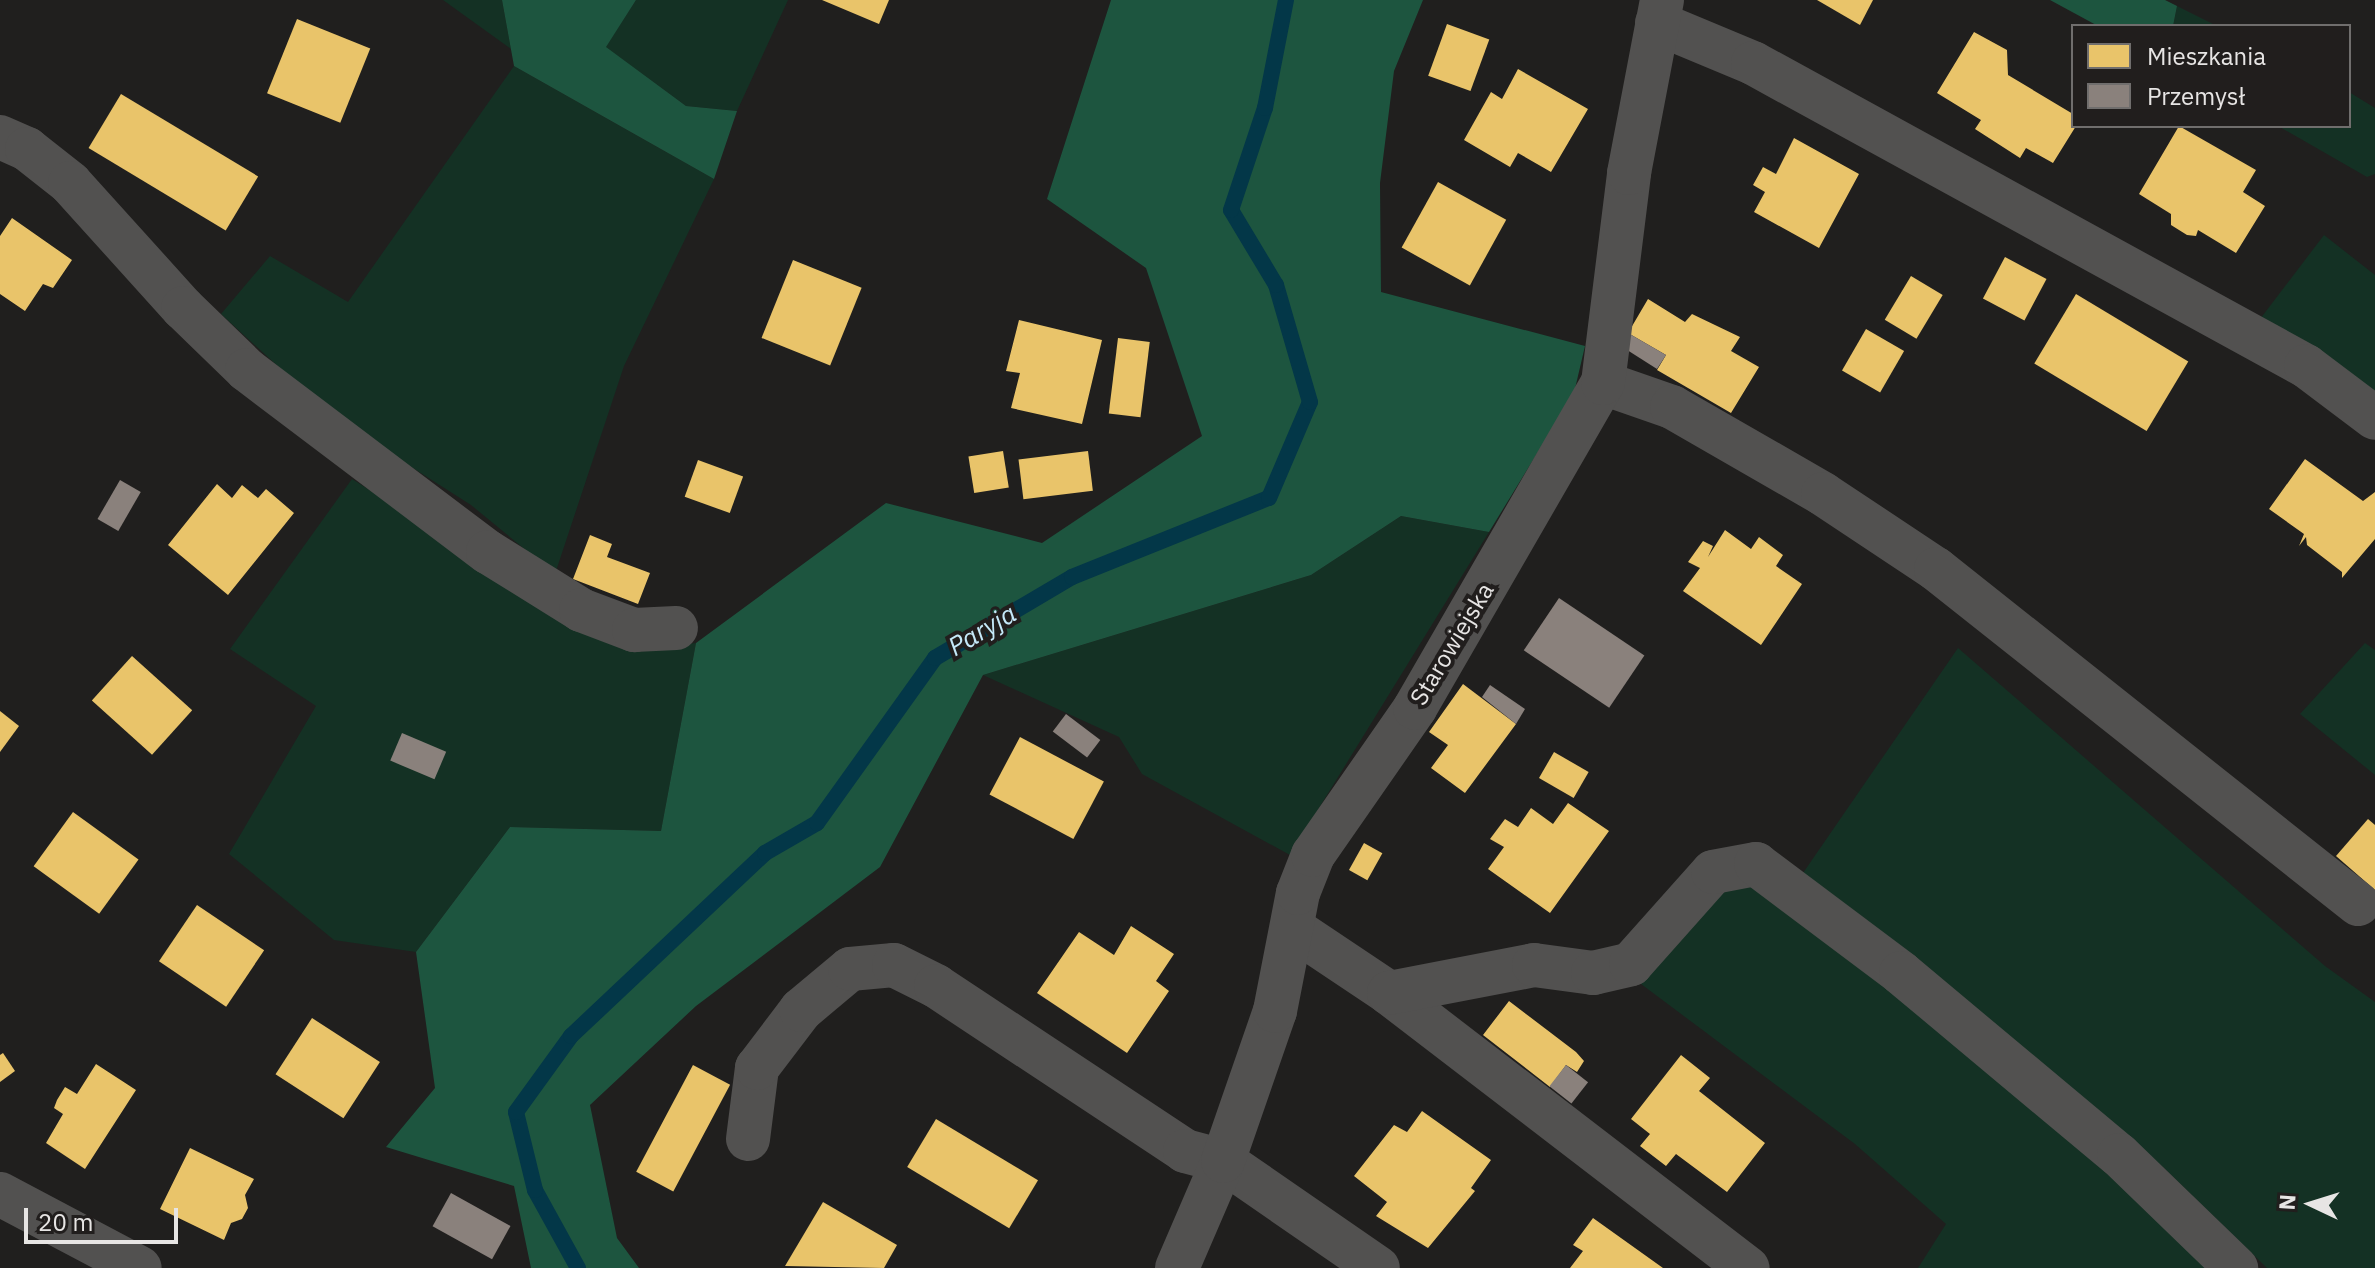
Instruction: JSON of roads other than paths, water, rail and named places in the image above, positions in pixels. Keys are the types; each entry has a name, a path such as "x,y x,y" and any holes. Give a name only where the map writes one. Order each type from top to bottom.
{"street":[{"name":"Starowiejska","path":"1177,1268 1223,1161 1275,1011 1298,893 1313,855 1415,708 1603,383 1627,187 1660,12"},
{"path":"1660,12 2306,366 2375,418"},
{"path":"0,137 27,149 70,183 183,308 247,370 488,552 581,610 634,630 676,628"},
{"path":"1603,383 1672,407 1823,494 1936,569 2358,904"},
{"path":"1389,993 1534,965 1593,973 1631,964 1713,872 1756,864 1901,973 2119,1155 2236,1268"},
{"path":"1292,928 1389,993 1748,1268"},
{"path":"748,1139 757,1068 801,1010 850,969 894,965 936,986 1185,1151 1223,1161 1378,1268"},
{"path":"0,1194 140,1268"}],"waterway":[{"name":"Paryja","path":"578,1268 535,1190 516,1112 571,1036 765,853 817,823 935,658 1072,577 1269,498 1310,402 1276,285 1231,210 1265,108 1286,0"}]}
